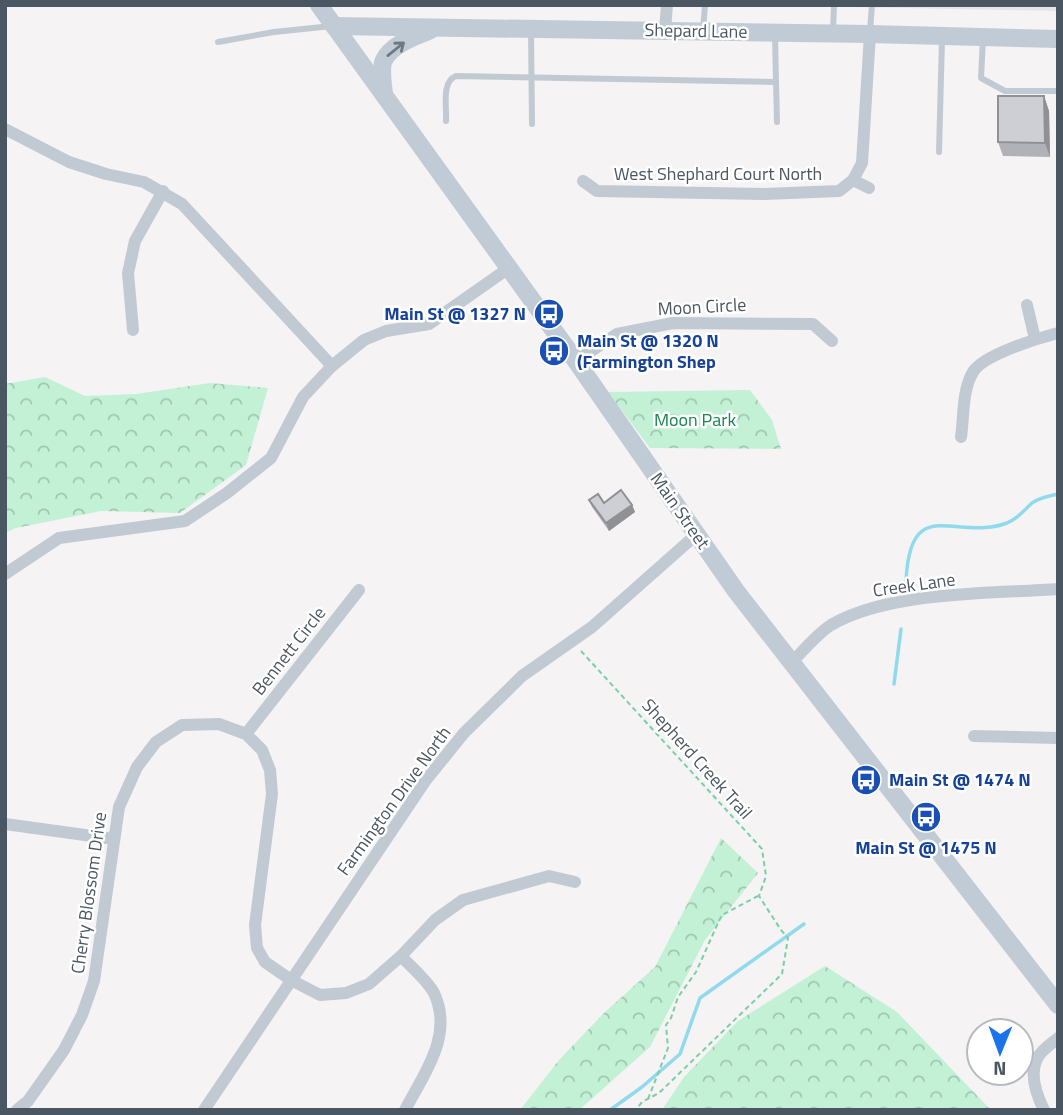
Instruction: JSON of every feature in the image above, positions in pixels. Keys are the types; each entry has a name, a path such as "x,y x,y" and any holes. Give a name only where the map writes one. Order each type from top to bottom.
{"main road":[{"name":"Main Street","path":"319,5 576,361 736,591 1058,1004"},
{"name":"Shepard Lane","path":"334,26 1058,39"},
{"path":"384,94 383,62 387,57 399,45 441,27"}],"street":[{"path":"665,30 667,5"},
{"path":"869,188 853,180 862,163 870,34"},
{"path":"5,129 69,162 106,174 145,182 182,204 332,366"},
{"name":"West Shephard Court North","path":"583,181 597,191 765,194 839,191 853,180"},
{"path":"133,330 128,273 135,241 163,191"},
{"path":"5,574 59,538 185,522 271,458 303,397 332,366 364,340 386,331 429,324 509,268"},
{"path":"1027,305 1035,339"},
{"name":"Moon Circle","path":"576,361 617,334 673,323 813,324 832,341"},
{"path":"961,437 966,394 973,370 998,354 1058,333"},
{"name":"Farmington Drive North","path":"204,1110 426,780 464,733 522,676 592,626 697,534"},
{"name":"Creek Lane","path":"792,662 829,626 871,607 918,599 1058,589"},
{"name":"Bennett Circle","path":"246,734 359,590"},
{"name":"Cherry Blossom Drive","path":"17,1110 28,1101 64,1050 82,1015 94,981 119,807 137,767 156,742 182,725 219,723 246,734"},
{"path":"246,734 261,750 266,760 272,794 255,925 257,948 265,962 320,995 346,993 369,984 401,956 435,920 463,900 549,876 575,882"},
{"path":"974,736 1058,738"},
{"path":"5,824 114,839"},
{"path":"401,956 433,991 439,1008 441,1030 436,1051 405,1110"},
{"path":"1044,1110 1035,1093 1034,1073 1038,1055 1058,1038"}],"lane":[{"path":"703,31 705,5"},
{"path":"833,33 834,5"},
{"path":"870,34 872,5"},
{"path":"218,42 274,32 334,26"},
{"path":"531,28 532,124"},
{"path":"775,32 778,122"},
{"path":"939,152 942,36"},
{"path":"983,37 981,78 1005,91 1058,91"},
{"path":"446,121 447,83 456,76 776,82"}],"path":[{"name":"Shepherd Creek Trail","path":"580,650 762,849 766,876 759,896"},
{"path":"636,1110 659,1093 782,974 788,938 759,896 722,915 696,972 678,997 666,1026 668,1048 648,1099"}],"shaded area":[{"path":"1058,5 1058,11 853,7"}],"green space":[{"path":"45,377 85,396 136,394 210,383 268,388 246,465 180,513 101,511 16,528 5,533 5,384"},
{"name":"Moon Park","path":"750,390 772,420 781,449 650,448 608,392"},
{"path":"721,838 758,873 705,940 650,1047 579,1110 520,1110 559,1060 605,1012 655,967"},
{"path":"825,966 897,1012 965,1083 965,1087 969,1087 989,1108 662,1110 684,1077 738,1021"}],"building":[{"path":"998,96 1044,96 1045,143 998,142"},
{"path":"621,490 632,505 606,523 589,500 598,494 604,503"}],"waterway":[{"path":"906,581 909,554 916,537 926,529 939,526 988,527 1007,523 1035,501 1058,494"},
{"path":"894,684 901,629"},
{"path":"610,1110 680,1054 700,998 804,924"}],"place":[{"name":"Main St @ 1327 N","path":"549,314"},
{"name":"Main St @ 1320 N (Farmington Shep","path":"554,351"},
{"name":"Main St @ 1474 N","path":"866,780"},
{"name":"Main St @ 1475 N","path":"926,817"}]}
